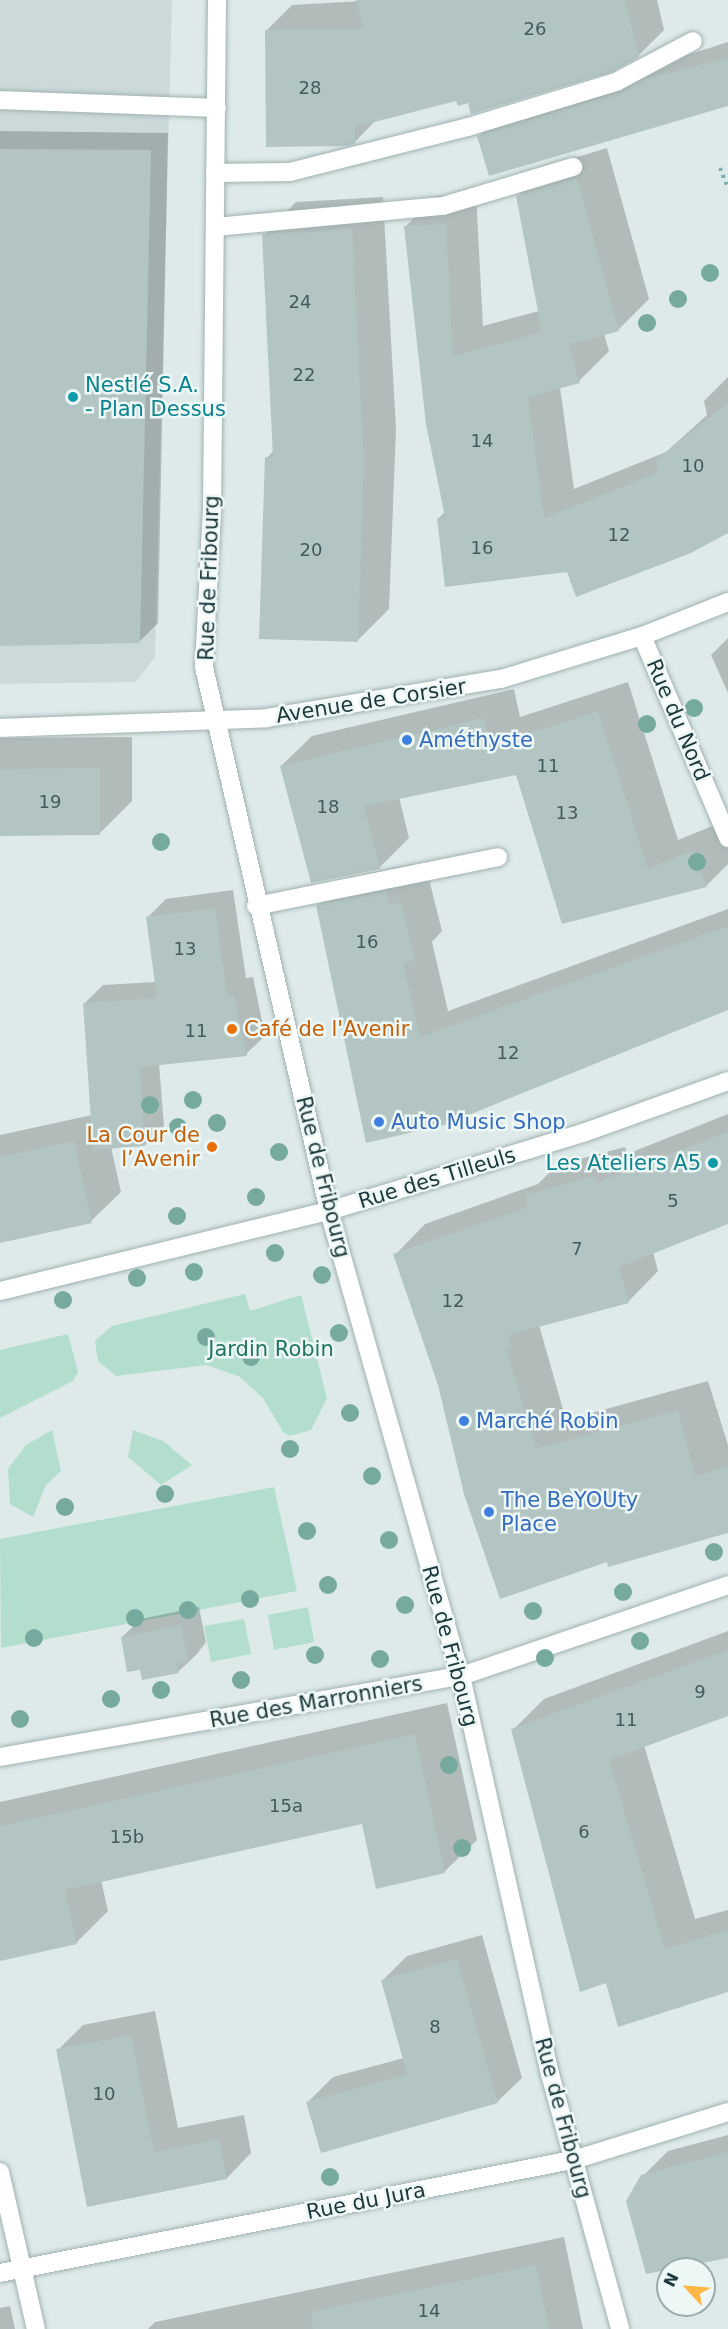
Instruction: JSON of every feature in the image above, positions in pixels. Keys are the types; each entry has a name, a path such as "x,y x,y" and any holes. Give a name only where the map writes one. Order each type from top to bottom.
{"street":[{"name":"Rue de Fribourg","path":"218,0 204,667 256,906 329,1211 461,1677 550,2074 577,2159 620,2329"},
{"path":"215,173 291,172 468,127 616,82 693,41"},
{"path":"0,100 217,108"},
{"path":"215,227 443,206 573,167"},
{"name":"Avenue de Corsier","path":"0,728 216,716 267,718 501,679 642,636 728,602"},
{"name":"Rue du Nord","path":"642,636 728,838"},
{"path":"256,906 498,857"},
{"name":"Rue des Tilleuls","path":"0,1291 329,1211 583,1133 728,1081"},
{"name":"Rue des Marronniers","path":"0,1757 461,1677 728,1585"},
{"name":"Rue du Jura","path":"0,2273 577,2159 728,2112"},
{"path":"0,2172 36,2329"}],"path":[{"path":"720,168 728,188"}],"shaded area":[{"name":"Nestlé S.A. - Plan Dessus","path":"0,0 172,0 155,657 136,682 0,684"}],"green space":[{"name":"Jardin Robin","path":"245,1294 250,1311 301,1295 327,1398 311,1430 290,1436 283,1432 263,1398 240,1377 207,1365 116,1376 98,1361 95,1341 112,1326"},
{"path":"68,1334 78,1372 73,1381 0,1418 0,1350"},
{"path":"52,1430 61,1471 46,1485 33,1517 10,1504 8,1469 26,1445"},
{"path":"133,1430 163,1441 192,1465 161,1485 128,1457"},
{"path":"274,1487 297,1591 1,1648 0,1539"},
{"path":"308,1607 314,1642 274,1650 268,1615"},
{"path":"244,1619 251,1654 211,1662 204,1626"}],"building":[{"path":"356,0 625,0 639,57 612,72 471,114 468,103 458,106 456,101 355,127 355,144 347,146 266,147 265,30 364,29"},
{"path":"728,58 728,106 489,176 477,136 619,93 645,79"},
{"name":"Nestlé S.A. - Plan Dessus","path":"0,149 151,150 140,643 0,646"},
{"path":"577,178 619,331 568,345 580,383 528,397 544,518 659,472 656,460 728,403 728,533 691,553 576,597 567,572 445,587 437,518 445,517 426,424 404,226 446,224 453,356 542,332 516,196"},
{"path":"352,229 364,462 358,642 259,639 265,457 273,457 262,234"},
{"path":"598,711 648,869 692,851 707,887 562,924 516,775 364,806 380,869 311,883 280,766 484,718 490,746"},
{"path":"100,768 100,835 0,836 0,769"},
{"path":"386,891 389,905 401,902 415,960 403,963 420,1037 728,926 728,1010 444,1125 366,1143 316,905"},
{"path":"215,908 227,996 234,995 247,1056 140,1067 145,1146 93,1150 83,1003 157,998 146,917"},
{"path":"728,1132 728,1224 619,1267 629,1303 508,1335 512,1348 507,1350 536,1449 678,1410 695,1476 728,1466 728,1533 608,1567 607,1562 500,1599 464,1494 438,1385 393,1254 528,1207 525,1195 595,1176 596,1183"},
{"path":"74,1141 92,1223 0,1243 0,1157"},
{"path":"181,1625 188,1661 177,1664 179,1673 142,1680 140,1670 127,1672 121,1637"},
{"path":"728,1650 728,1716 609,1760 665,1949 728,1930 728,1992 618,2027 606,1983 580,1992 511,1729"},
{"path":"415,1734 445,1873 376,1889 362,1824 65,1890 77,1944 0,1961 0,1826"},
{"path":"457,1959 498,2103 321,2153 306,2102 407,2074 381,1980"},
{"path":"131,2035 154,2152 219,2139 227,2179 87,2207 56,2049"},
{"path":"728,2152 728,2258 716,2260 716,2257 656,2257 656,2272 646,2274 626,2201 641,2175"},
{"path":"536,2265 549,2329 313,2329 311,2312"}],"place":[{"name":"Nestlé S.A. - Plan Dessus","path":"73,397"},
{"name":"Améthyste","path":"407,740"},
{"name":"Café de l'Avenir","path":"232,1029"},
{"name":"Auto Music Shop","path":"379,1122"},
{"name":"La Cour de l’Avenir","path":"212,1147"},
{"name":"Les Ateliers A5","path":"713,1163"},
{"name":"Marché Robin","path":"464,1421"},
{"name":"The BeYOUty Place","path":"489,1512"}]}
